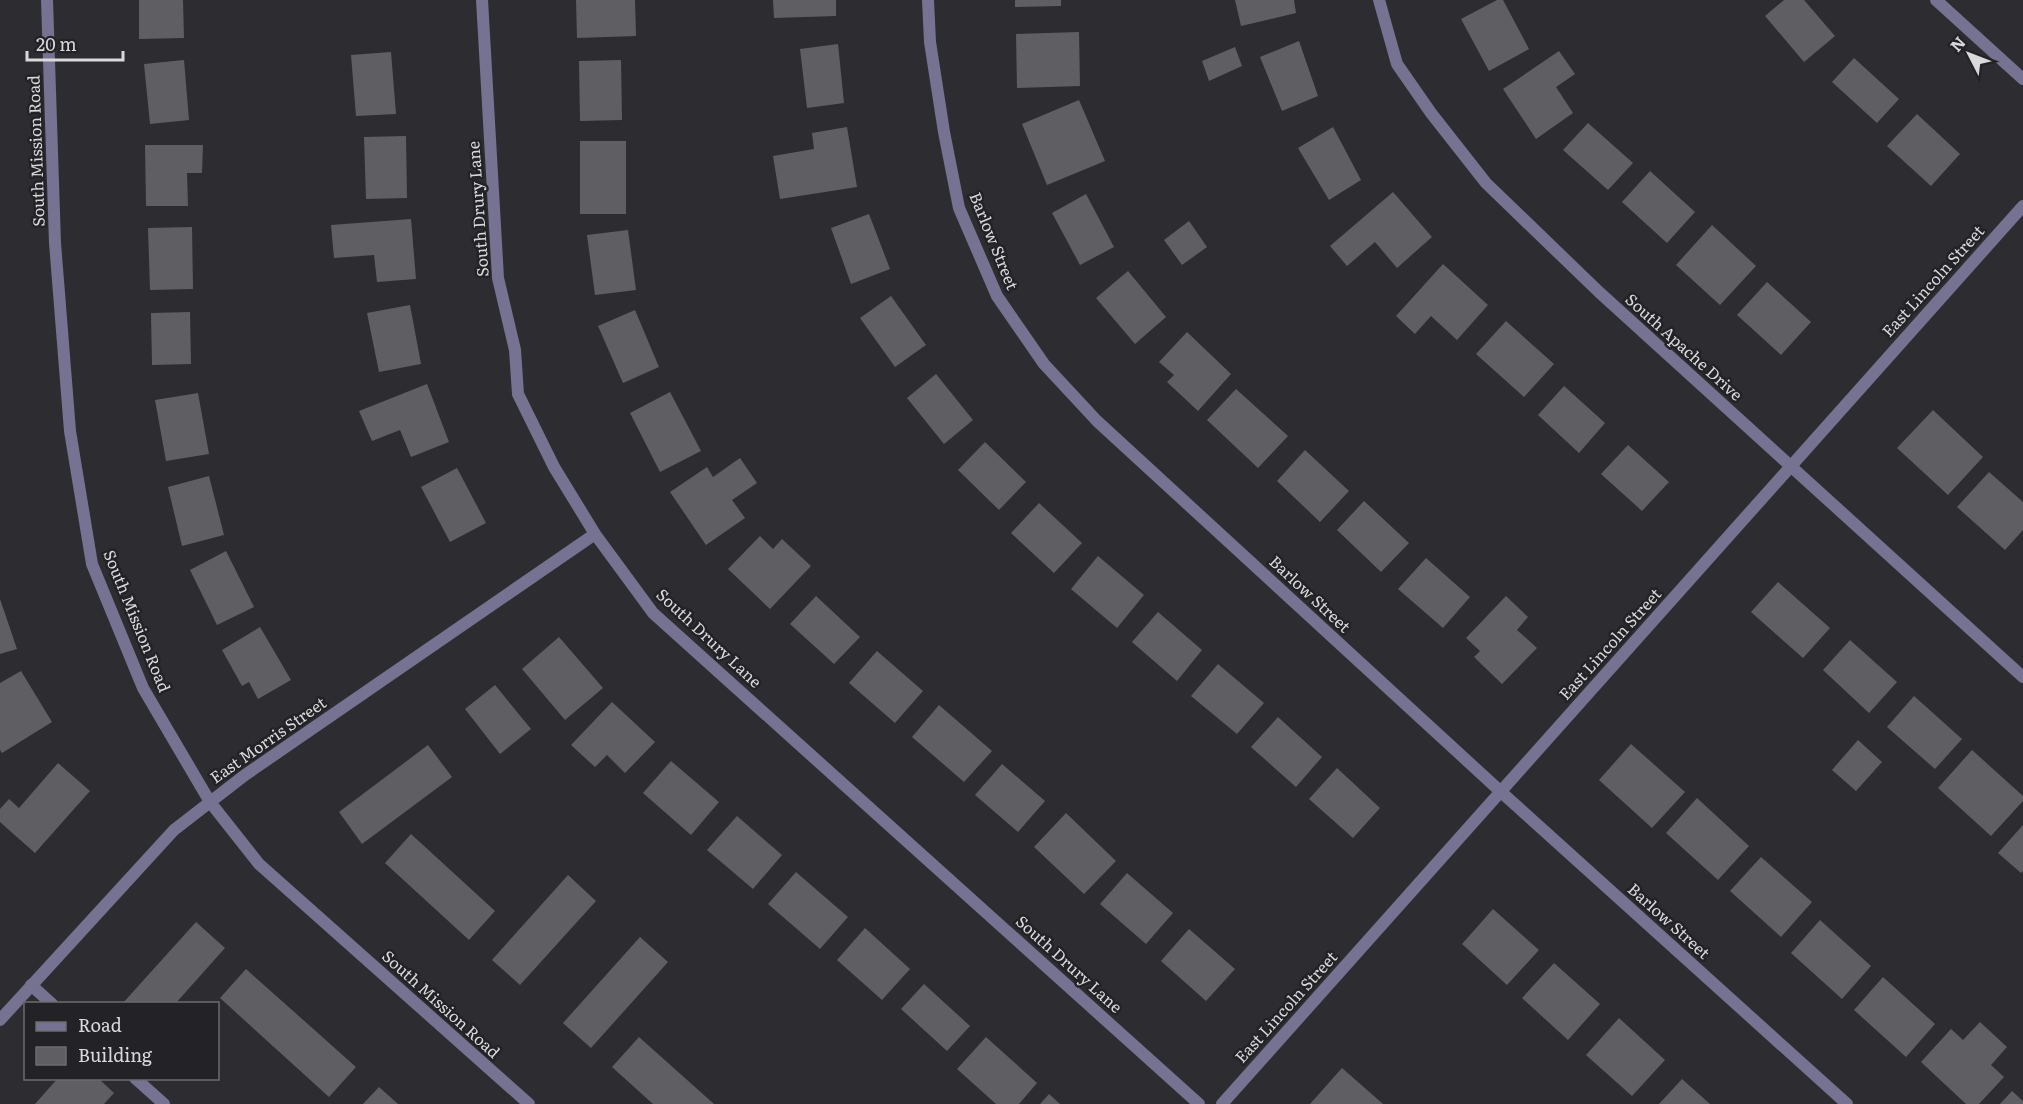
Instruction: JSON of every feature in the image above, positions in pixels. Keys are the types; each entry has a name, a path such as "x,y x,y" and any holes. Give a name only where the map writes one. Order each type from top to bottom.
{"street":[{"name":"South Mission Road","path":"47,0 55,243 70,431 92,564 143,688 210,802 259,864 529,1104"},
{"name":"South Drury Lane","path":"482,0 498,278 515,350 519,394 554,467 594,534 653,613 1199,1104"},
{"name":"Barlow Street","path":"928,0 930,42 959,208 997,296 1044,364 1097,421 1500,791 1847,1104"},
{"name":"South Apache Drive","path":"1378,0 1397,64 1431,113 1486,183 1599,292 2023,677"},
{"path":"1936,0 2023,79"},
{"name":"East Lincoln Street","path":"1222,1104 2023,206"},
{"name":"East Morris Street","path":"0,1020 174,830 245,775 594,534"},
{"path":"31,985 50,1002"},
{"path":"137,1080 164,1104"}],"building":[{"path":"139,0 183,0 184,38 139,39"},
{"path":"576,0 635,0 636,36 577,38"},
{"path":"773,0 836,0 836,16 774,18"},
{"path":"1015,0 1061,0 1061,6 1015,7"},
{"path":"1235,0 1294,0 1296,13 1241,26"},
{"path":"1497,0 1503,0 1529,49 1489,71 1461,19"},
{"path":"1784,0 1804,0 1835,36 1804,62 1765,16"},
{"path":"1079,32 1080,86 1017,88 1016,34"},
{"path":"1299,41 1318,96 1282,111 1260,57"},
{"path":"838,44 844,103 807,108 800,49"},
{"path":"1235,47 1242,66 1209,81 1202,61"},
{"path":"1559,51 1575,74 1556,87 1573,113 1536,139 1503,89"},
{"path":"391,52 396,114 356,116 351,55"},
{"path":"1854,58 1899,99 1877,123 1832,82"},
{"path":"184,60 189,120 150,124 144,64"},
{"path":"621,60 622,120 580,121 579,61"},
{"path":"1079,100 1105,161 1047,185 1022,124"},
{"path":"1917,114 1960,154 1931,186 1887,146"},
{"path":"1588,123 1633,163 1608,190 1563,150"},
{"path":"847,127 857,187 780,199 773,156 814,149 812,133"},
{"path":"1333,127 1361,180 1329,200 1298,148"},
{"path":"406,136 407,198 366,199 364,137"},
{"path":"580,141 626,141 626,214 580,214"},
{"path":"145,145 203,145 202,173 187,173 188,206 146,206"},
{"path":"1650,171 1695,212 1667,243 1622,202"},
{"path":"1393,192 1432,237 1397,268 1375,242 1347,266 1330,246"},
{"path":"1086,194 1114,247 1080,265 1052,213"},
{"path":"869,214 890,269 851,284 831,228"},
{"path":"411,219 416,279 377,282 374,255 334,258 331,225"},
{"path":"1189,221 1207,247 1182,265 1164,240"},
{"path":"1712,225 1756,266 1720,305 1676,265"},
{"path":"192,227 193,289 150,290 148,228"},
{"path":"628,230 636,290 595,295 587,235"},
{"path":"1443,264 1488,305 1457,340 1431,316 1415,334 1396,316"},
{"path":"1128,271 1166,317 1135,344 1096,298"},
{"path":"1767,282 1811,322 1781,355 1737,315"},
{"path":"891,296 926,345 895,367 860,318"},
{"path":"410,305 421,364 379,372 367,313"},
{"path":"635,310 659,367 623,383 598,326"},
{"path":"190,312 191,364 152,365 151,313"},
{"path":"1506,321 1554,364 1524,397 1476,354"},
{"path":"1187,332 1231,374 1198,411 1167,382 1174,375 1159,362"},
{"path":"936,374 973,420 944,444 907,398"},
{"path":"427,384 449,442 411,457 400,430 372,441 359,411"},
{"path":"1564,386 1605,423 1579,453 1538,415"},
{"path":"1236,389 1288,436 1258,468 1207,420"},
{"path":"670,392 701,451 660,472 630,413"},
{"path":"198,393 209,454 166,461 155,400"},
{"path":"1933,410 1983,457 1948,495 1897,448"},
{"path":"985,442 1026,482 999,510 958,470"},
{"path":"1628,445 1669,482 1642,511 1601,474"},
{"path":"1305,450 1349,491 1320,522 1277,481"},
{"path":"740,458 757,483 732,500 745,518 706,545 670,492 707,467 713,477"},
{"path":"457,468 486,523 450,542 421,487"},
{"path":"1989,472 2023,502 2023,530 2005,550 1957,507"},
{"path":"209,476 224,535 182,546 168,487"},
{"path":"1364,501 1409,543 1381,572 1337,530"},
{"path":"1039,503 1082,543 1054,573 1011,533"},
{"path":"760,536 773,549 782,539 811,566 770,609 728,569"},
{"path":"226,551 254,607 217,625 190,570"},
{"path":"1098,556 1144,595 1117,628 1071,589"},
{"path":"1426,558 1470,597 1443,628 1398,589"},
{"path":"1778,582 1830,628 1803,658 1751,612"},
{"path":"816,596 860,637 834,664 790,624"},
{"path":"1506,596 1528,617 1517,630 1537,648 1502,684 1474,657 1480,651 1466,638"},
{"path":"0,599 17,649 0,654"},
{"path":"1158,612 1202,650 1177,681 1132,642"},
{"path":"260,627 291,680 258,699 249,682 242,686 222,650"},
{"path":"559,637 603,688 565,720 522,669"},
{"path":"1850,640 1897,682 1869,713 1823,670"},
{"path":"877,651 923,691 895,723 849,683"},
{"path":"1218,664 1264,703 1237,734 1191,696"},
{"path":"21,671 52,722 2,753 0,750 0,683"},
{"path":"495,685 531,729 500,754 465,709"},
{"path":"1914,696 1962,739 1935,769 1887,727"},
{"path":"612,702 655,742 625,773 607,755 595,767 571,745"},
{"path":"939,705 992,751 964,782 912,737"},
{"path":"1278,717 1322,757 1296,787 1251,747"},
{"path":"1858,740 1882,762 1856,791 1832,770"},
{"path":"1631,744 1685,792 1652,828 1599,780"},
{"path":"428,745 452,777 362,844 339,812"},
{"path":"1972,750 2023,796 2023,801 1991,836 1938,788"},
{"path":"671,761 719,802 691,835 643,793"},
{"path":"58,763 90,791 35,853 0,822 0,809 9,799 19,808"},
{"path":"1002,764 1045,801 1018,832 975,795"},
{"path":"1337,768 1380,808 1353,838 1309,799"},
{"path":"1697,798 1749,846 1718,880 1666,833"},
{"path":"1066,813 1116,861 1084,894 1034,847"},
{"path":"737,816 782,855 753,889 707,850"},
{"path":"2023,825 2023,871 2021,873 1998,853"},
{"path":"411,834 495,911 469,940 385,863"},
{"path":"1761,857 1812,902 1781,937 1730,891"},
{"path":"796,872 848,917 820,949 768,904"},
{"path":"1127,873 1173,913 1146,944 1100,904"},
{"path":"568,875 596,901 520,985 492,960"},
{"path":"1493,909 1539,950 1507,985 1462,944"},
{"path":"1820,920 1871,966 1842,999 1791,953"},
{"path":"196,922 225,948 177,1002 124,1002"},
{"path":"865,928 910,969 882,1000 837,960"},
{"path":"1189,929 1235,969 1206,1001 1161,961"},
{"path":"640,937 668,962 591,1048 563,1023"},
{"path":"1554,963 1600,1004 1568,1040 1522,998"},
{"path":"246,969 356,1067 329,1097 220,998"},
{"path":"1883,977 1935,1024 1906,1057 1854,1010"},
{"path":"924,984 970,1026 947,1051 901,1009"},
{"path":"1619,1018 1665,1060 1632,1096 1586,1055"},
{"path":"1980,1022 2007,1047 1991,1065 2004,1077 1979,1104 1966,1104 1921,1062 1951,1029 1963,1040"},
{"path":"639,1037 714,1104 653,1104 612,1067"},
{"path":"986,1037 1037,1083 1019,1104 996,1104 957,1069"},
{"path":"1342,1068 1383,1104 1310,1104"},
{"path":"1682,1079 1710,1104 1659,1104"},
{"path":"56,1080 100,1080 114,1093 104,1104 35,1104"},
{"path":"379,1087 398,1104 363,1104"},
{"path":"2012,1091 2023,1101 2023,1104 2000,1104"},
{"path":"1049,1094 1060,1104 1040,1104"}]}
